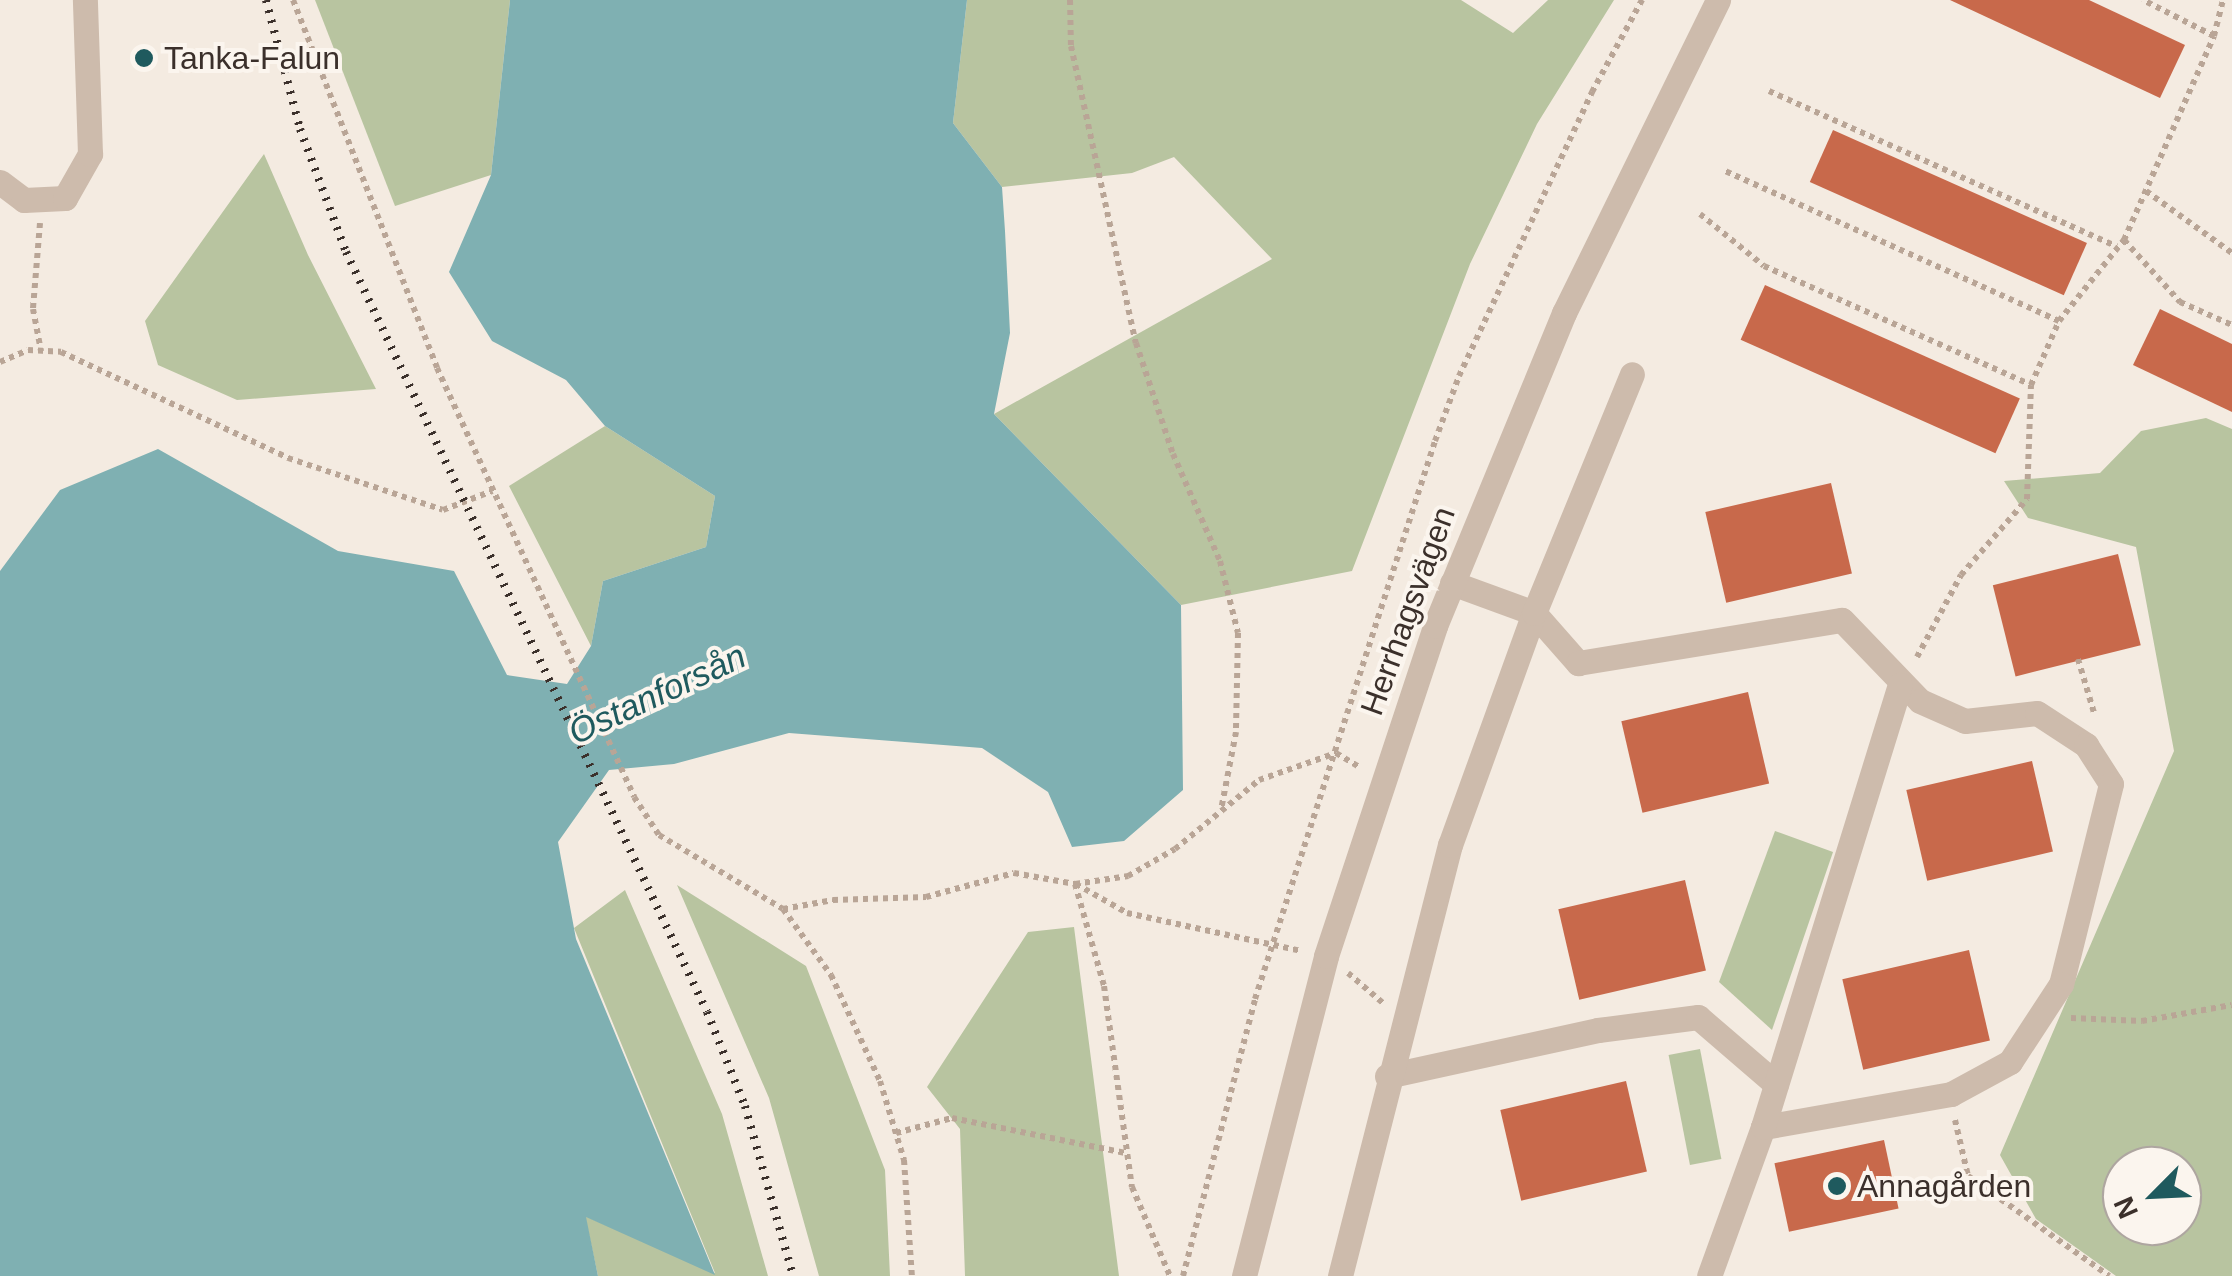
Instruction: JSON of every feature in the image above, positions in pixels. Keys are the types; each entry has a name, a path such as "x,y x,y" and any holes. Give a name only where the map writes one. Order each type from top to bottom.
{"street":[{"path":"0,182 24,200 65,198 90,154 85,0"},
{"name":"Herrhagsvägen","path":"1244,1276 1326,956 1452,583 1564,313 1718,0"},
{"path":"1340,1276 1387,1076 1450,845 1534,613 1632,374"},
{"path":"1452,583 1534,613 1578,663 1842,620 1900,685 1966,721 2037,713 2094,757 2111,784 2061,984 2010,1062 1951,1094 1764,1126"},
{"path":"1709,1276 1764,1126 1900,685"},
{"path":"1387,1076 1598,1030 1698,1017 1776,1084"}],"path":[{"path":"293,0 492,492 634,797 659,835 783,909 830,975 880,1081 904,1160 912,1276"},
{"path":"1070,0 1071,46 1136,343 1172,454 1220,561 1238,633 1236,732 1221,810"},
{"path":"1183,1276 1218,1124 1272,946 1458,376 1642,0"},
{"path":"2143,0 2214,36"},
{"path":"1900,685 1961,575 2027,499 2031,386 2060,321 2124,240 2214,36 2223,0"},
{"path":"1770,92 2117,247"},
{"path":"1725,170 2060,321"},
{"path":"2146,191 2232,253"},
{"path":"41,351 32,310 42,199"},
{"path":"1700,214 1764,266 2031,386"},
{"path":"2124,240 2180,302 2232,325"},
{"path":"0,362 41,351 112,374 288,458 443,510 492,492"},
{"path":"2078,659 2096,718 2094,757"},
{"path":"1075,884 1128,876 1175,849 1259,780 1336,753"},
{"path":"783,909 833,900 926,898 1014,872 1075,884 1127,913 1326,956 1402,1018"},
{"path":"1075,884 1104,986 1126,1153 1149,1238 1170,1276"},
{"path":"2040,1017 2142,1021 2232,1005"},
{"path":"1951,1094 1968,1176 2109,1276"},
{"path":"896,1134 952,1118 1126,1153"}],"green space":[{"path":"315,0 510,0 491,175 395,206"},
{"path":"967,0 1461,0 1513,33 1548,0 1614,0 1537,124 1470,264 1352,571 1181,605 994,414 1272,259 1174,157 1132,173 1002,187 953,123"},
{"path":"264,154 308,255 376,389 237,400 158,365 145,321"},
{"path":"2206,418 2232,429 2232,1276 2116,1276 2036,1219 2000,1155 2174,751 2136,547 2028,518 2004,481 2100,473 2141,431"},
{"path":"605,426 715,496 706,547 603,581 591,646 509,486"},
{"path":"1775,831 1833,852 1772,1030 1719,982"},
{"path":"677,885 806,966 885,1170 890,1276 819,1276 769,1098"},
{"path":"625,890 722,1114 768,1276 598,1276 585,1216 715,1273 574,928"},
{"path":"1074,927 1119,1276 965,1276 960,1129 927,1087 1028,932"},
{"path":"1700,1049 1721,1159 1690,1165 1669,1055"}],"water":[{"name":"Östanforsån","path":"510,0 967,0 953,123 1002,187 1005,231 1010,333 994,414 1181,605 1183,790 1124,841 1072,847 1048,792 982,748 789,733 674,764 609,770 558,842 576,939 715,1275 586,1217 598,1276 0,1276 0,571 60,490 158,449 338,551 454,571 507,675 567,684 591,646 603,581 706,547 715,496 605,426 566,380 492,341 449,272 491,175"}],"building":[{"path":"1950,0 2089,0 2185,45 2160,98"},
{"path":"1833,130 2087,243 2064,295 1810,182"},
{"path":"1765,285 2020,398 1995,453 1741,340"},
{"path":"2160,309 2232,344 2232,412 2133,365"},
{"path":"1831,483 1852,574 1726,603 1705,512"},
{"path":"2118,554 2141,645 2016,676 1993,585"},
{"path":"1748,692 1769,784 1642,813 1621,721"},
{"path":"2032,761 2053,852 1927,881 1906,790"},
{"path":"1685,880 1706,971 1579,1000 1558,909"},
{"path":"1969,950 1990,1041 1863,1070 1842,979"},
{"path":"1626,1081 1647,1172 1521,1201 1500,1110"},
{"name":"Annagården","path":"1884,1140 1899,1208 1789,1232 1774,1163"}],"railway":[{"path":"266,0 300,129 346,252 707,1012 745,1106 793,1276"}],"place":[{"name":"Tanka-Falun","path":"144,58"},
{"name":"Annagården","path":"1837,1186"}]}
